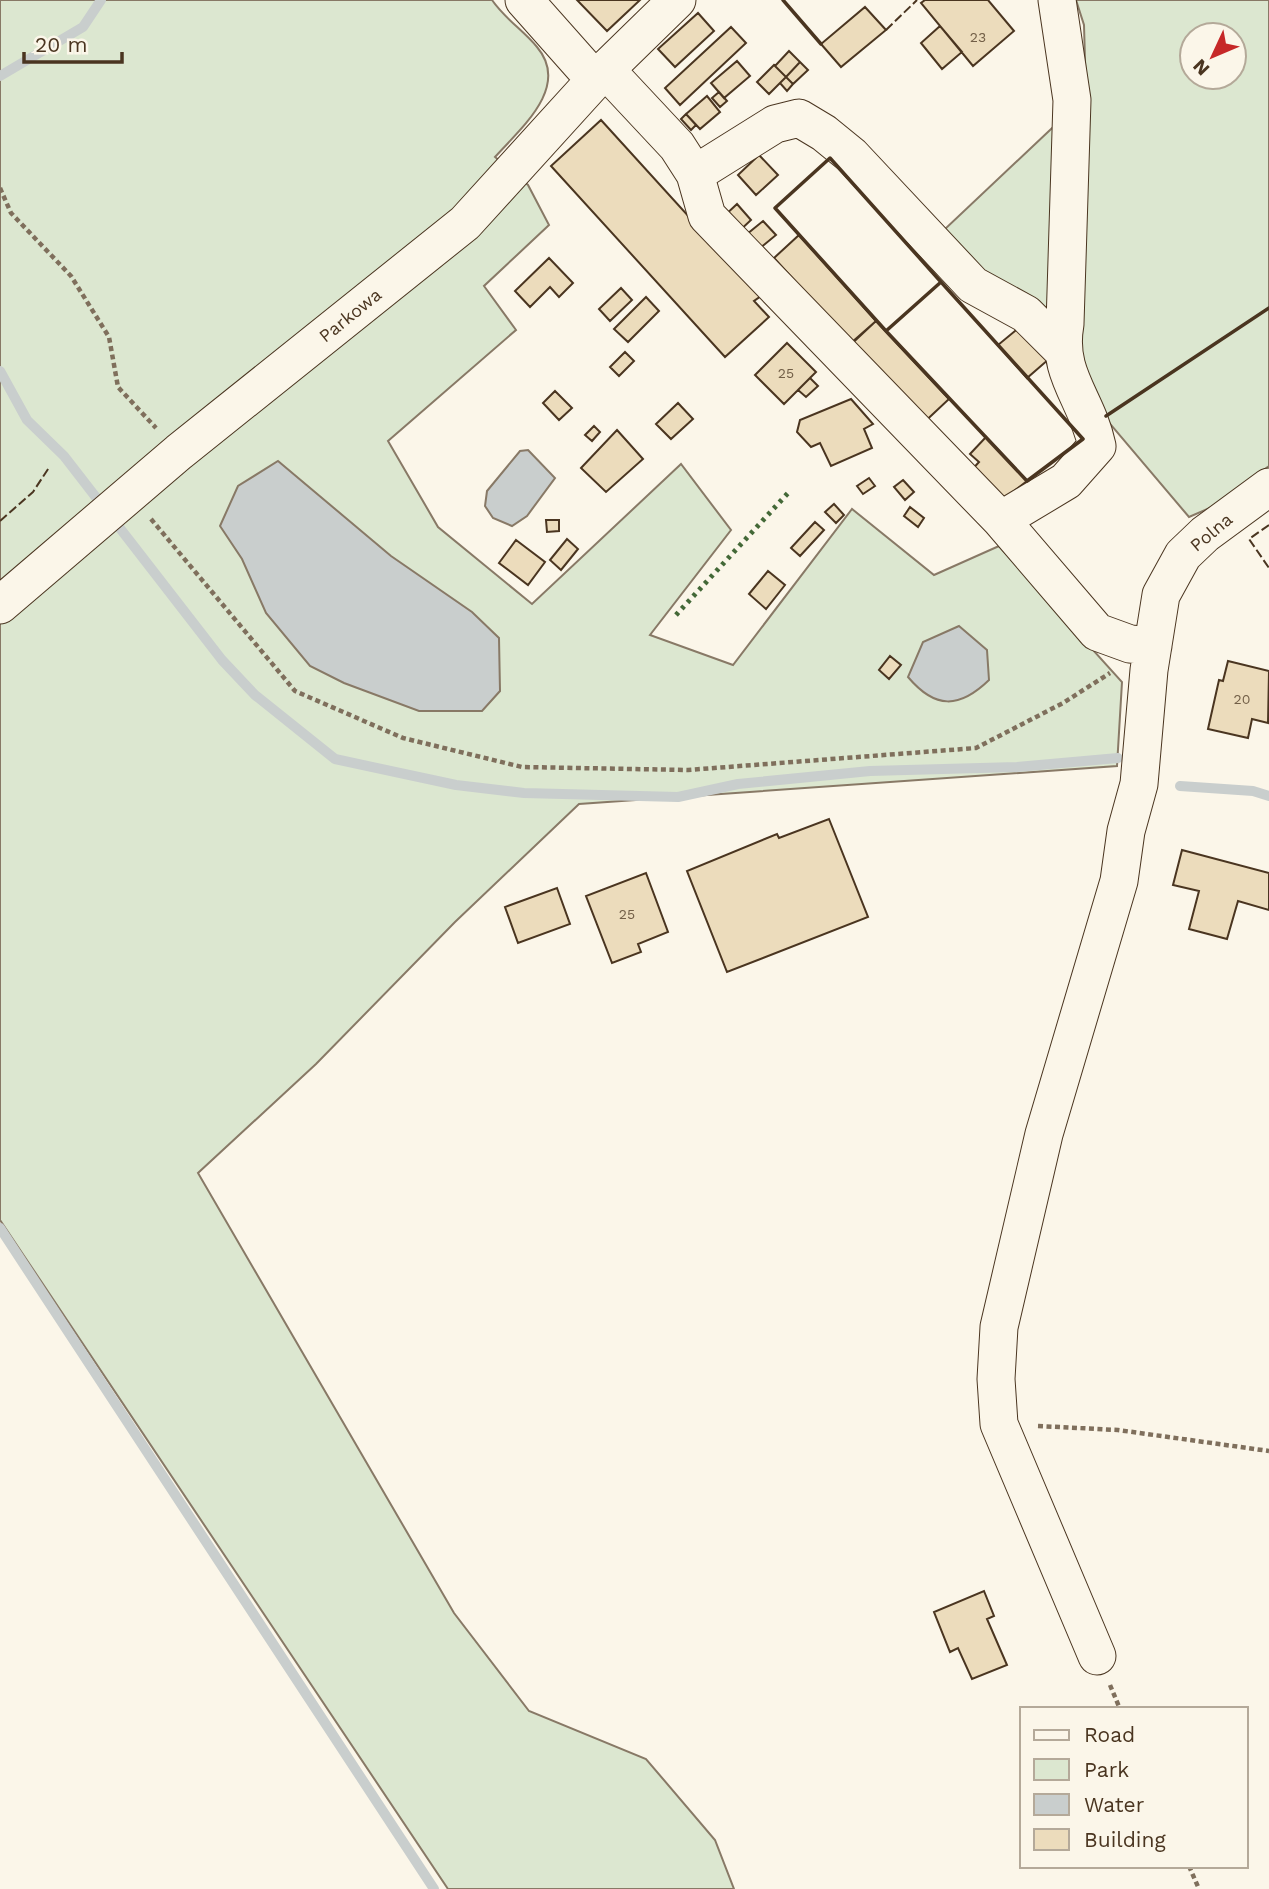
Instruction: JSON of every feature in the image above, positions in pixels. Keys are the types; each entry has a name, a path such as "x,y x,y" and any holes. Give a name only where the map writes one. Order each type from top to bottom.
{"street":[{"path":"524,0 677,146 695,174 707,216 1001,520 1097,632 1144,653"},
{"name":"Parkowa","path":"0,605 178,453 465,223 600,74 677,0"},
{"path":"1001,520 1066,481 1097,446 1092,422 1071,382 1061,349 1065,324 1072,100 1058,0"},
{"path":"695,174 775,124 799,118 824,133 851,155 973,285 1026,314 1061,349"},
{"name":"Polna","path":"1097,1656 999,1424 996,1379 999,1327 1044,1134 1119,881 1126,831 1139,784 1144,653 1161,595 1182,555 1205,534 1269,487"}],"path":[{"path":"0,188 11,213 71,276 109,338 118,387 178,453"},
{"path":"117,507 295,691 403,738 522,767 688,770 976,748 1063,703 1144,653"},
{"path":"999,1424 1118,1430 1269,1451"},
{"path":"1190,1868 1199,1889"}],"green space":[{"path":"0,0 492,0 537,47 546,62 548,77 538,106 495,157 528,185 549,225 484,286 516,330 388,441 438,527 532,604 681,464 731,530 650,635 733,665 852,509 934,575 999,546 1122,682 1117,766 579,804 455,922 316,1064 198,1173 454,1613 529,1711 646,1759 715,1840 734,1889 448,1889 0,1220"},
{"path":"1076,0 1269,0 1269,466 1212,507 1189,517 945,229 1086,96 1084,25"}],"water":[{"path":"528,450 555,478 527,516 512,526 493,518 485,506 487,491 520,451"},
{"path":"278,461 391,556 472,612 499,638 500,691 482,711 419,711 344,683 310,666 266,613 242,559 220,526 238,486"},
{"path":"959,626 987,650 989,680 978,690 957,700 938,700 918,688 908,677 923,642"}],"building":[{"path":"577,0 640,0 607,31"},
{"path":"925,0 988,0 1014,31 973,66 921,3"},
{"path":"865,7 886,30 841,67 821,44"},
{"path":"698,13 714,31 675,67 658,49"},
{"path":"940,26 962,52 942,69 921,43"},
{"path":"731,27 746,43 680,105 665,88"},
{"path":"789,51 800,62 786,77 775,66"},
{"path":"737,61 750,76 724,98 711,83"},
{"path":"800,62 808,70 793,84 786,77"},
{"path":"774,65 786,77 769,94 757,82"},
{"path":"786,77 793,84 787,91 780,83"},
{"path":"719,92 727,101 720,107 712,98"},
{"path":"707,96 720,112 700,129 686,114"},
{"path":"686,114 696,125 691,130 681,119"},
{"path":"601,120 761,296 754,301 769,317 725,357 551,166"},
{"path":"759,155 778,175 756,195 738,175"},
{"path":"737,204 751,220 736,234 722,218"},
{"path":"763,221 776,235 753,254 741,239"},
{"path":"799,235 876,321 851,343 774,258"},
{"path":"549,258 573,283 559,297 550,287 530,307 515,291"},
{"path":"621,288 632,300 610,321 599,309"},
{"path":"646,297 659,311 628,342 614,329"},
{"path":"876,321 949,399 918,428 845,350"},
{"path":"1021,326 1049,359 1027,378 998,345"},
{"path":"787,343 816,372 784,404 755,375"},
{"path":"625,352 634,361 619,376 610,367"},
{"path":"810,378 818,386 806,397 798,390"},
{"path":"555,391 572,408 559,420 543,403"},
{"path":"851,399 873,424 864,429 872,448 831,466 820,443 811,447 797,432 800,420"},
{"path":"678,403 693,419 671,439 656,424"},
{"path":"594,426 600,432 592,441 585,435"},
{"path":"617,430 643,459 606,492 581,468"},
{"path":"986,437 1027,481 997,504 968,474 979,462 970,454"},
{"path":"869,478 875,486 863,494 857,486"},
{"path":"903,480 914,492 905,500 894,487"},
{"path":"834,504 844,515 836,523 825,512"},
{"path":"910,507 924,518 918,527 904,516"},
{"path":"546,520 559,520 559,531 547,532"},
{"path":"815,522 824,530 800,556 791,548"},
{"path":"567,539 578,549 561,570 550,560"},
{"path":"516,540 545,562 528,585 499,563"},
{"path":"768,571 785,585 766,609 749,594"},
{"path":"890,656 901,665 889,679 879,670"},
{"path":"1228,661 1269,671 1268,723 1252,719 1248,738 1208,729 1219,680 1223,681"},
{"path":"829,819 868,917 727,972 687,871 777,834 779,838"},
{"path":"1182,850 1269,873 1269,910 1238,901 1227,939 1189,929 1199,891 1173,885"},
{"path":"646,873 668,932 638,944 641,952 612,963 586,896"},
{"path":"557,888 570,924 518,943 505,907"},
{"path":"984,1591 994,1616 987,1619 1007,1665 972,1679 958,1648 950,1652 934,1612"}],"waterway":[{"path":"0,76 83,27 101,0"},
{"path":"0,371 27,420 64,456 222,660 255,695 335,759 456,785 524,793 678,797 738,784 870,771 1017,767 1118,758"},
{"path":"1180,786 1253,791 1269,796"},
{"path":"0,1228 434,1889"}],"hedge":[{"path":"676,615 788,493"}],"fence":[{"path":"886,30 917,0"},
{"path":"0,521 33,492 50,466"},
{"path":"1269,525 1249,539 1269,568"}],"wall":[{"path":"783,0 821,44"},
{"path":"830,158 941,282 886,331 775,208 830,158"},
{"path":"941,282 1083,439 1027,481 886,331 941,282"},
{"path":"1106,416 1269,308"}]}
